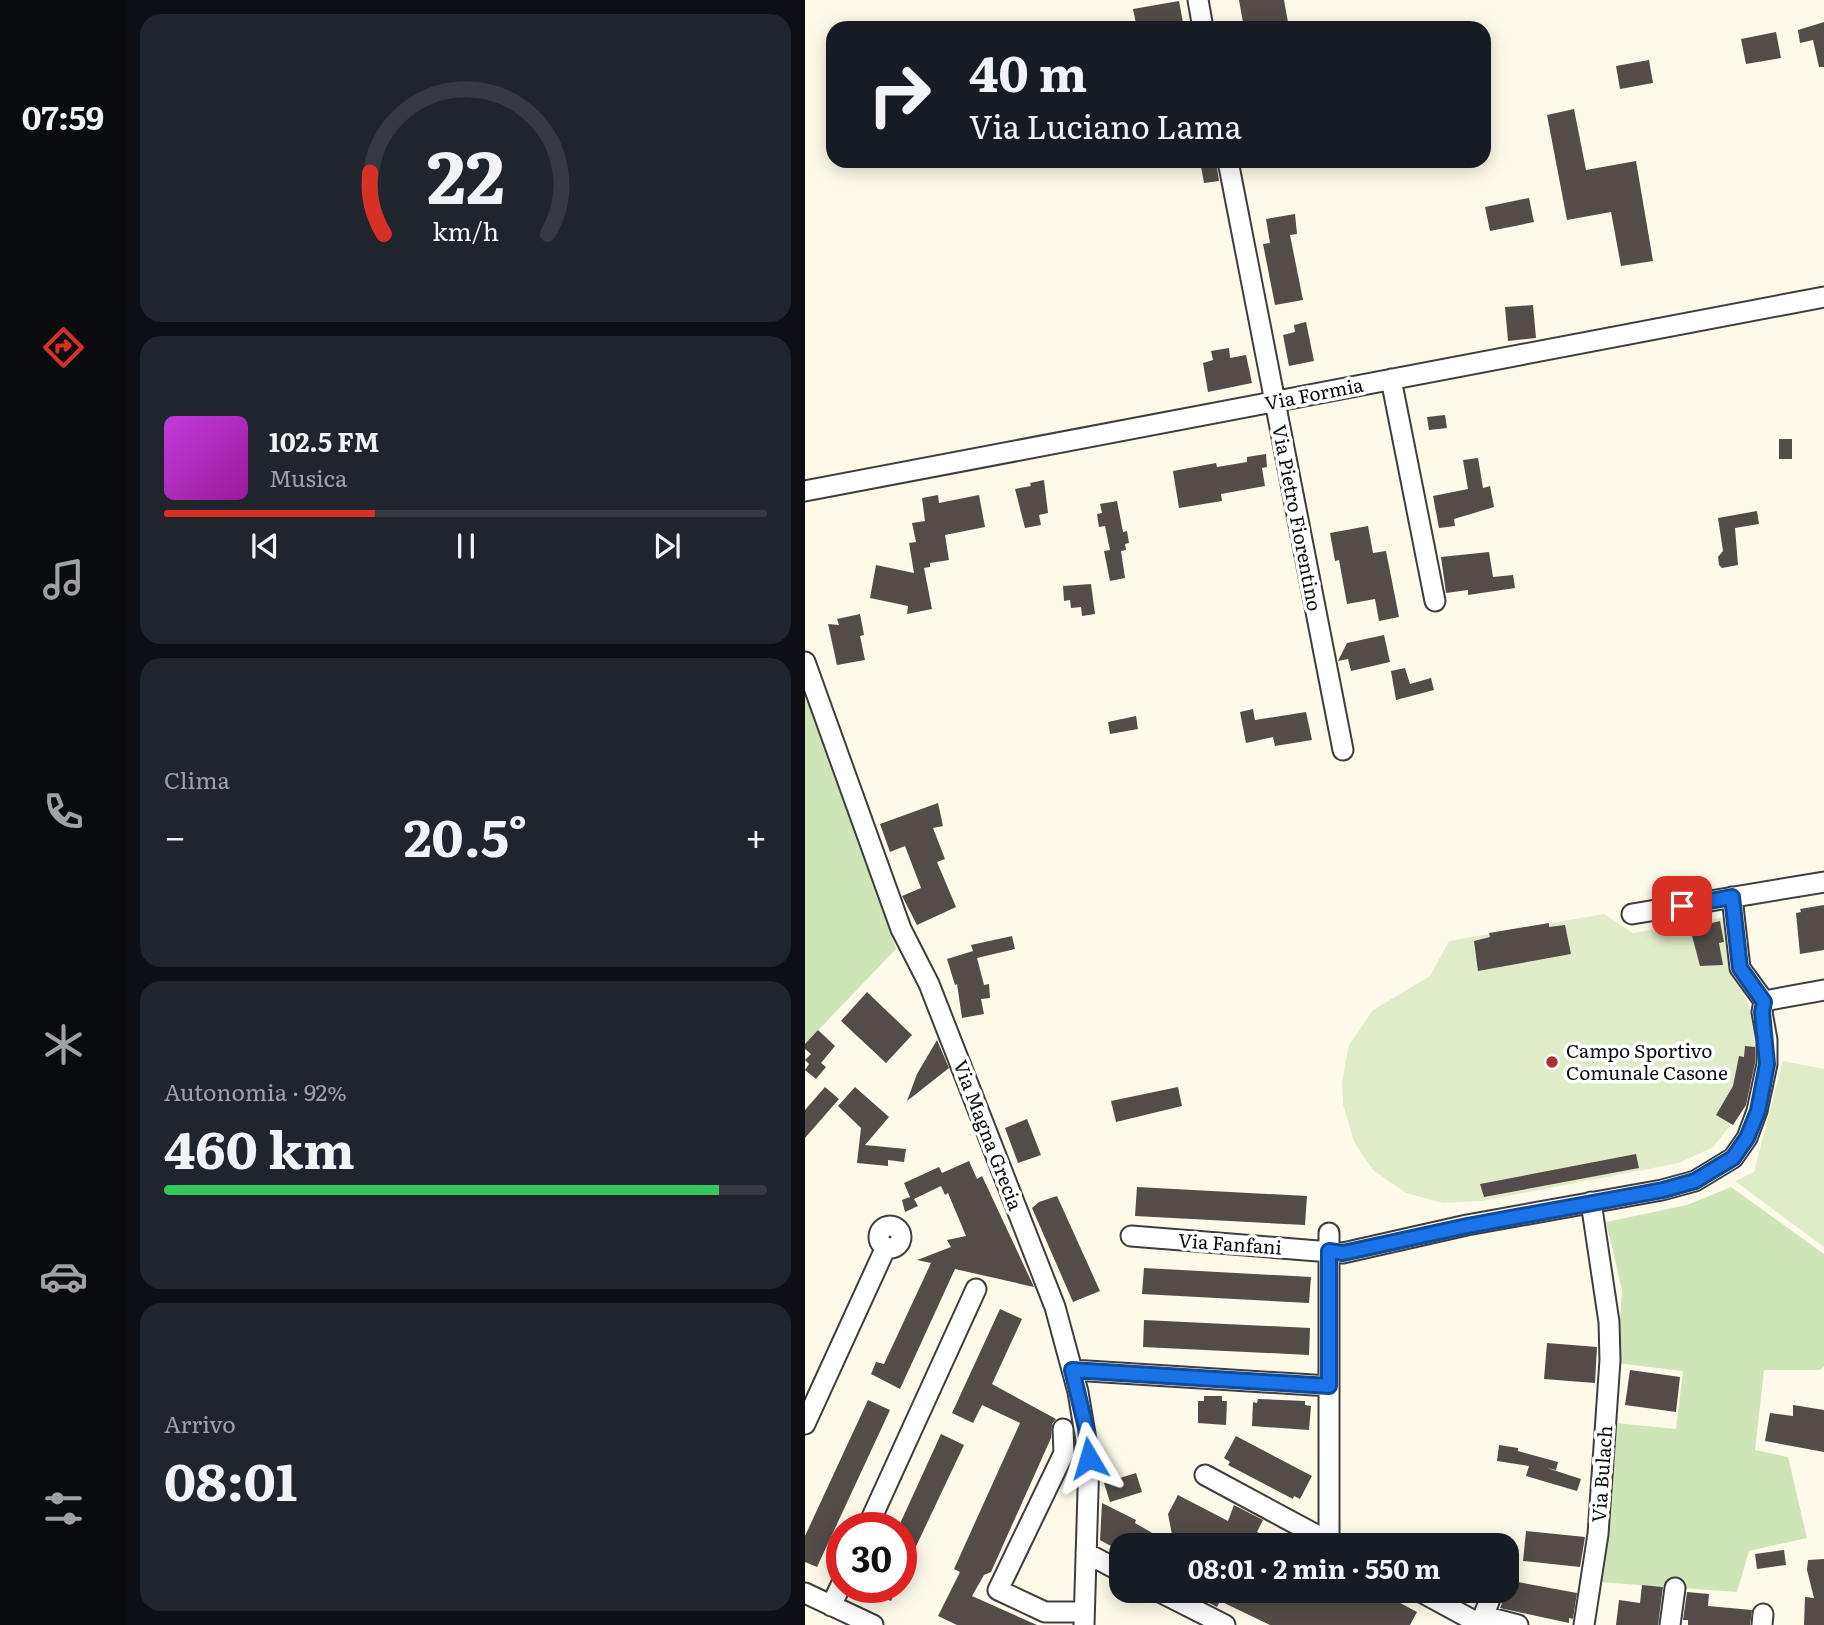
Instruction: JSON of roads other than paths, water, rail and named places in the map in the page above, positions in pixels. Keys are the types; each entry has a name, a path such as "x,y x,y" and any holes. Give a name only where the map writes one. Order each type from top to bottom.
{"street":[{"path":"1198,0 1202,21"},
{"name":"Via Pietro Fiorentino","path":"1229,168 1343,750"},
{"name":"Via Formia","path":"805,491 1824,296"},
{"path":"1391,379 1435,601"},
{"name":"Via Magna Grecia","path":"805,662 901,929 929,985 1055,1307 1072,1370 1087,1444 1090,1484 1084,1619"},
{"path":"1632,914 1824,882"},
{"path":"1732,897 1740,968 1764,1002 1824,990"},
{"name":"Via Fanfani","path":"1131,1236 1329,1242 1343,1253 1591,1202 1663,1190 1695,1181 1733,1158 1747,1138 1767,1064 1762,1012 1764,1002"},
{"name":"Via Bulach","path":"1584,1625 1598,1534 1611,1360 1609,1322 1591,1202"},
{"path":"1329,1242 1332,1533"},
{"path":"805,1424 886,1247"},
{"path":"874,1512 976,1289"},
{"path":"1072,1370 1329,1386"},
{"path":"1084,1619 1045,1612 998,1590 1064,1453 1063,1438 1087,1444"},
{"path":"1205,1475 1312,1533"},
{"path":"1086,1553 1109,1565"},
{"path":"1670,1625 1675,1588"},
{"path":"805,1593 873,1625"},
{"path":"1182,1603 1224,1625"},
{"path":"1443,1603 1481,1622 1518,1625"},
{"path":"1481,1622 1488,1603"}],"place":[{"name":"Campo Sportivo Comunale Casone","path":"1552,1062"}]}
